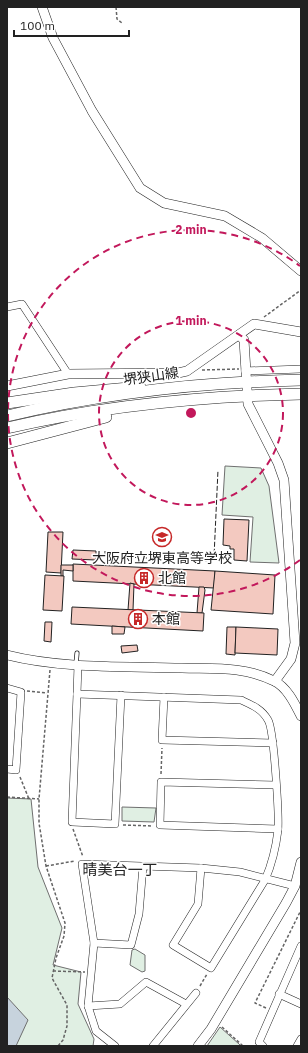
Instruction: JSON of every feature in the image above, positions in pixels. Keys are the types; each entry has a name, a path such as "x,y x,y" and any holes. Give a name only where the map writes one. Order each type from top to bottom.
{"main road":[{"name":"堺狭山線","path":"7,416 38,409 165,389 244,374 301,380"},
{"path":"7,403 134,386 165,389"},
{"name":"堺狭山線","path":"7,428 189,399 247,395 301,394"},
{"path":"7,443 38,434 163,404"}],"street":[{"path":"42,7 53,38 92,111 140,188 164,203 224,216 262,238 301,271"},
{"path":"7,307 22,304 68,374"},
{"path":"7,386 68,374 178,373 186,371 254,324 301,332"},
{"path":"239,335 244,340 244,374 248,404 278,462 284,480 295,643 291,659 275,681"},
{"path":"244,374 301,369"},
{"path":"7,655 36,661 77,665 247,670 275,681 292,698 301,716"},
{"path":"77,665 72,822 115,824 121,695"},
{"path":"7,688 22,692 16,770 7,769"},
{"path":"77,694 241,700 259,709 269,721 273,743 278,829 271,866 265,880 211,968 174,945 198,904 200,868"},
{"path":"164,697 162,740 273,743"},
{"path":"276,785 161,782 160,825 278,829"},
{"path":"198,1046 211,1029 298,887 301,862"},
{"path":"115,1046 96,1031 88,1006 94,943 84,864 200,868 240,872 265,880 298,887"},
{"path":"94,943 131,945 139,914 143,866"},
{"path":"263,1046 259,1042 301,946"},
{"path":"88,1006 120,1004 146,982 186,1004"},
{"path":"153,1046 196,993"},
{"path":"279,994 301,1004"},
{"path":"297,1046 301,1039"}],"lane":[{"path":"77,665 78,653"}],"path":[{"path":"116,7 117,19 122,23"},
{"path":"254,324 301,290"},
{"path":"202,370 244,374"},
{"path":"50,668 39,799 40,830 46,866 64,923 64,936 52,978 67,1005 67,1026 63,1040 58,1046"},
{"path":"22,692 48,693"},
{"path":"161,782 162,740"},
{"path":"16,770 29,799"},
{"path":"7,798 39,799"},
{"path":"72,822 84,864"},
{"path":"115,824 160,825"},
{"path":"46,866 76,861 84,864"},
{"path":"272,1011 255,1002 301,910"},
{"path":"196,993 211,968"},
{"path":"53,971 91,973"},
{"path":"219,1025 243,1046"}],"green space":[{"path":"225,466 261,468 269,486 279,563 250,562 253,517 222,515"},
{"path":"7,798 31,799 38,867 62,928 53,965 81,972 78,1004 94,1039 93,1046 7,1046"},
{"path":"122,807 156,808 154,822 122,821"},
{"path":"135,949 145,955 145,971 142,972 130,965 132,950"},
{"path":"220,1027 239,1044 241,1046 207,1046"}],"shaded area":[{"path":"7,997 28,1020 16,1046 7,1046"}],"building":[{"path":"224,519 249,520 247,561 234,560 234,549 230,549 230,546 223,545"},
{"path":"48,532 63,532 61,573 46,572"},
{"path":"73,550 96,551 96,560 72,559"},
{"name":"北館","path":"73,564 215,571 214,588 73,581"},
{"path":"61,565 73,565 73,571 63,570 63,576 61,576"},
{"path":"215,571 275,575 273,614 211,610"},
{"path":"45,575 64,576 62,611 43,610"},
{"path":"130,583 134,584 133,610 128,610"},
{"path":"199,587 204,587 205,590 202,613 197,613"},
{"name":"本館","path":"72,607 204,613 203,631 71,624"},
{"path":"45,622 52,622 51,642 44,641"},
{"path":"112,626 125,627 124,634 112,634"},
{"path":"227,627 236,627 235,655 226,654"},
{"path":"236,627 278,629 277,655 235,653"},
{"path":"137,645 138,651 122,653 121,646"}],"fence":[{"path":"105,551 105,556 210,561 214,557 218,470"}],"place":[{"name":"大阪府立堺東高等学校","path":"162,537"},
{"name":"北館","path":"144,578"},
{"name":"本館","path":"138,619"}],"district":[{"name":"晴美台一丁","path":"120,870"}]}
